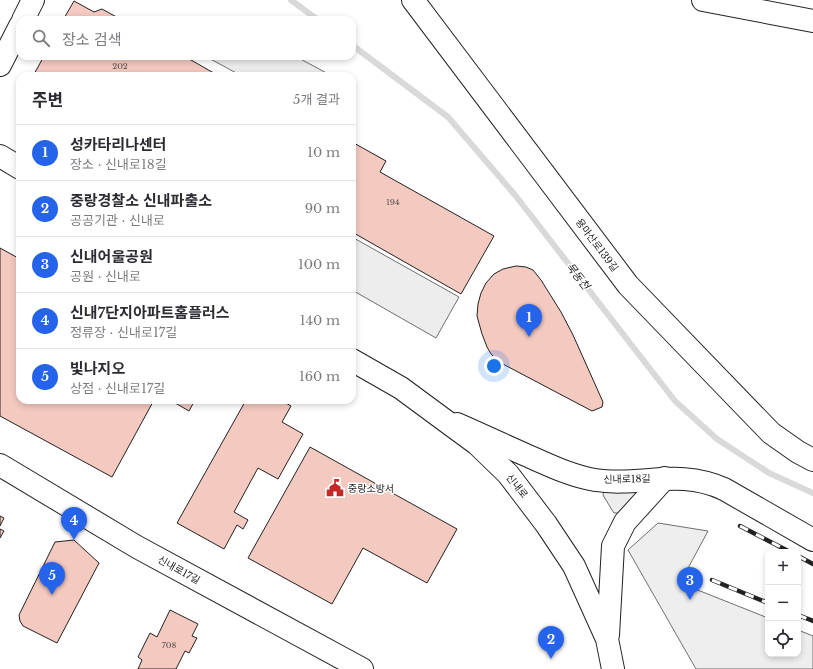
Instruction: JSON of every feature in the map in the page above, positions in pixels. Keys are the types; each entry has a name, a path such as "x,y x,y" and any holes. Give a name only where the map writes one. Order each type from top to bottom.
{"main road":[{"path":"25,16 33,0"},
{"name":"용마산로139길","path":"413,0 628,285 771,433 798,452 813,460"},
{"path":"703,0 813,21"},
{"path":"0,66 16,34"},
{"path":"0,156 16,166"},
{"name":"신내로","path":"356,362 401,388 439,415 477,444 508,474 531,503 574,566 607,639 613,669"},
{"name":"신내로18길","path":"439,415 560,470 584,477 604,481 679,478 712,484 724,489 813,540"},
{"name":"신내로17길","path":"0,465 137,547 362,669"},
{"path":"607,639 613,546 625,522 665,478"}],"shaded area":[{"path":"212,60 302,60 325,72 234,72"},
{"path":"356,239 459,297 436,338 356,292"},
{"path":"644,485 620,512 617,513 614,513 603,495 604,490"},
{"path":"658,523 708,531 680,583 765,617 765,657 801,657 801,631 813,636 813,669 696,669 628,550"}],"building":[{"path":"74,1 94,12 102,9 115,16 65,16"},
{"path":"42,60 191,60 212,72 35,72"},
{"path":"356,144 386,161 380,172 494,236 461,294 356,234"},
{"path":"0,248 16,257 16,404 152,404 112,477 0,416"},
{"path":"516,266 526,267 533,270 561,312 603,402 602,407 592,411 499,362 491,354 482,334 477,316 481,293 486,283 494,274 503,269"},
{"path":"177,404 193,404 189,411"},
{"path":"244,404 288,404 291,406 282,422 303,434 278,479 258,468 234,512 248,520 243,529 237,525 224,549 177,523"},
{"name":"중랑소방서","path":"310,447 457,529 427,583 363,548 332,604 248,558"},
{"path":"0,516 4,518 0,526"},
{"path":"0,529 4,531 0,538"},
{"path":"74,540 99,563 57,643 23,626 19,615 55,542"},
{"path":"170,610 198,624 192,636 197,638 189,653 185,651 176,669 138,669 142,660 138,657 150,633 157,637"}],"waterway":[{"name":"묵동천","path":"291,0 313,16"},
{"name":"묵동천","path":"356,48 448,117 515,195 675,401 717,439 769,473 813,493"}],"railway":[{"path":"740,526 784,549"},
{"path":"801,558 813,564"},
{"path":"712,580 765,602"},
{"path":"801,616 813,621"}],"place":[{"name":"성카타리나센터","path":"529,337"},
{"name":"중랑소방서","path":"335,488"},
{"name":"신내7단지아파트홈플러스","path":"74,540"},
{"name":"빛나지오","path":"52,595"},
{"name":"신내어울공원","path":"690,600"},
{"name":"중랑경찰소 신내파출소","path":"551,659"}]}
